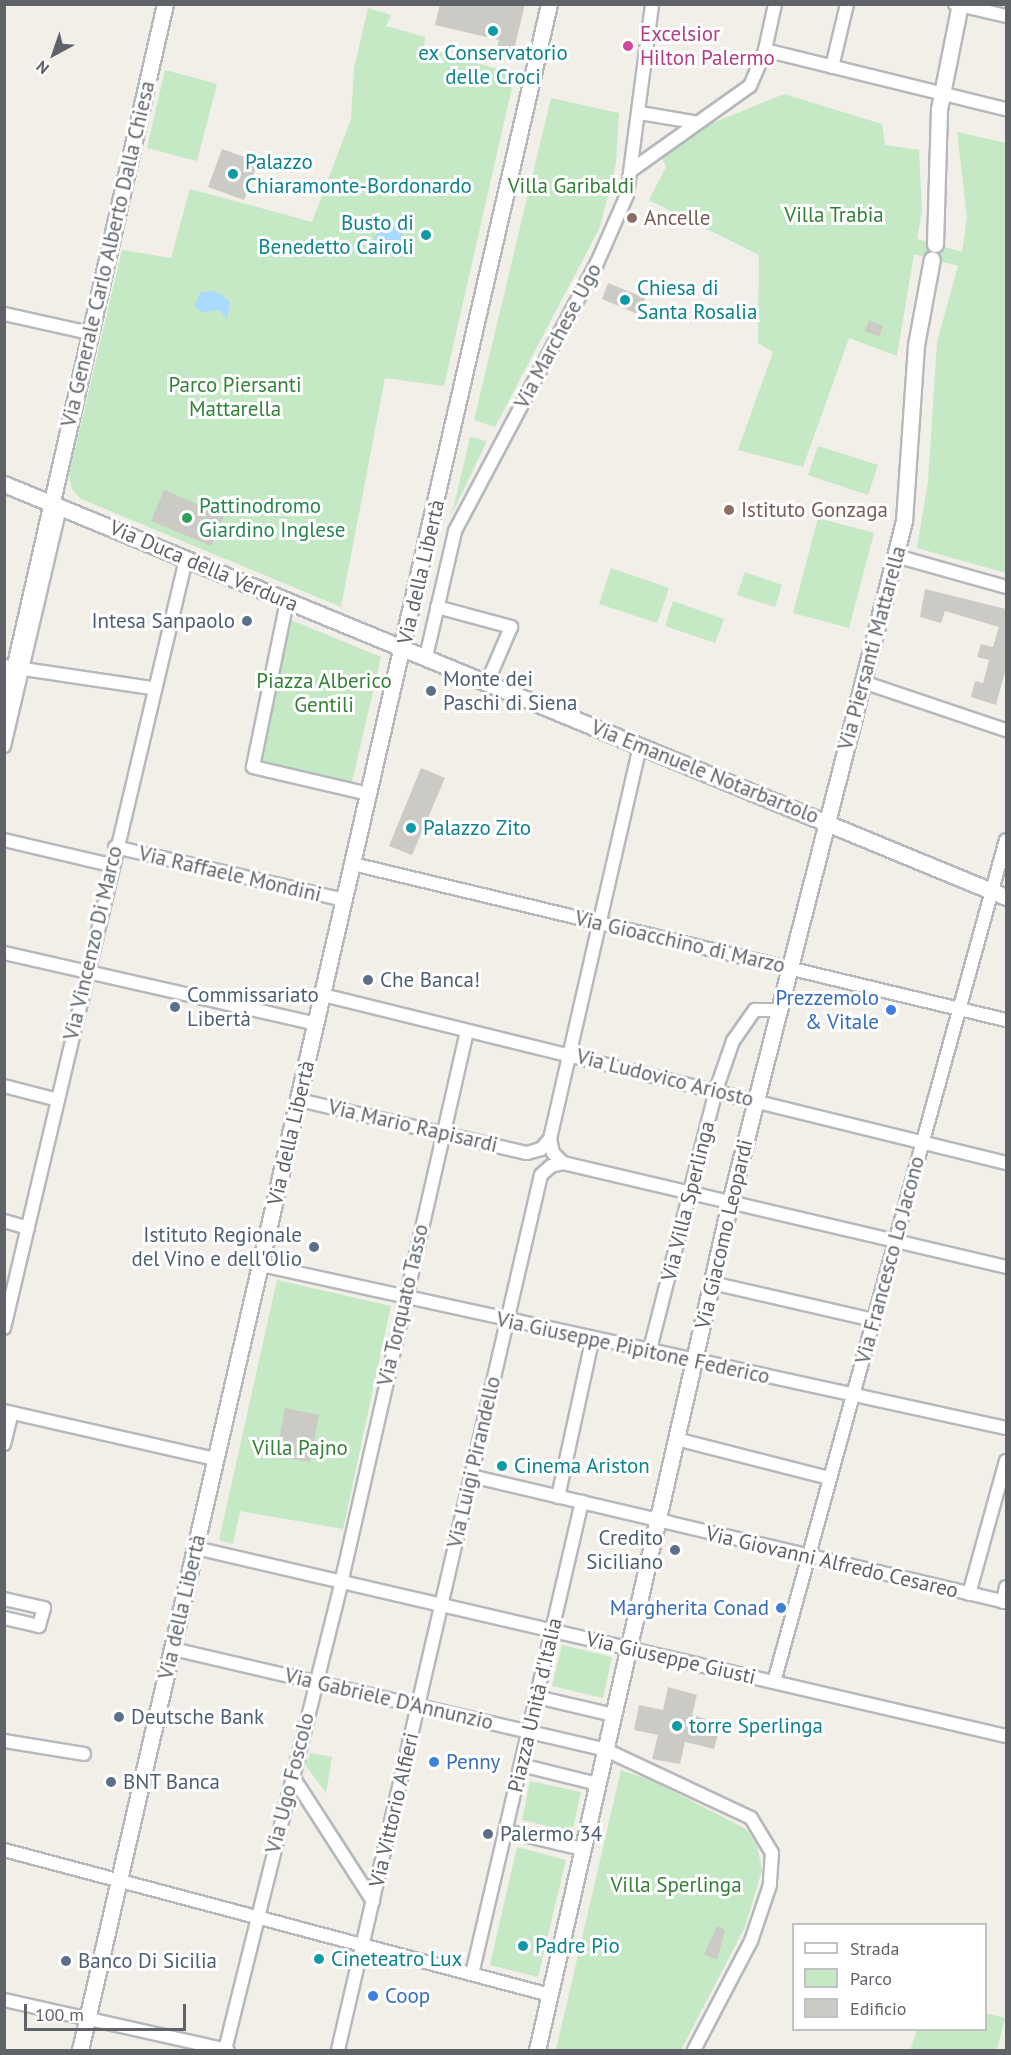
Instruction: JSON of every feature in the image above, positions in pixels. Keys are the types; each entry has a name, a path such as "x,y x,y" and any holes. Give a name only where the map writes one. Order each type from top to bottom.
{"street":[{"name":"Via Generale Carlo Alberto Dalla Chiesa","path":"4,713 56,505 90,333 165,4"},
{"name":"Via della Libertà","path":"80,2050 549,4"},
{"name":"Via Marchese Ugo","path":"426,657 455,531 601,254 633,169 652,4"},
{"path":"633,169 694,122 750,86 765,50 776,4"},
{"path":"832,67 847,4"},
{"path":"959,5 1006,16"},
{"name":"Via Piersanti Mattarella","path":"826,822 896,556 908,494 916,345 934,252 940,94 959,5"},
{"path":"765,50 1006,109"},
{"path":"640,112 694,122"},
{"path":"4,314 90,333"},
{"name":"Via Duca della Verdura","path":"4,484 403,648"},
{"path":"896,556 1006,587"},
{"name":"Via Vincenzo Di Marco","path":"4,1328 115,847 186,559"},
{"path":"287,601 253,768 369,794"},
{"path":"437,607 511,627 487,683"},
{"name":"Via Emanuele Notarbartolo","path":"403,648 999,894"},
{"path":"4,746 14,668 153,688"},
{"path":"863,682 1006,730"},
{"path":"563,1163 553,1153 550,1139 639,745"},
{"name":"Via Giacomo Leopardi","path":"629,1648 730,1202 826,822"},
{"path":"4,840 111,865"},
{"name":"Via Francesco Lo Jacono","path":"774,1682 922,1142 960,1009 999,894 1006,840"},
{"name":"Via Raffaele Mondini","path":"115,847 345,900"},
{"name":"Via Gioacchino di Marzo","path":"353,864 1006,1020"},
{"path":"4,953 316,1024"},
{"name":"Via Ludovico Ariosto","path":"323,995 1006,1163"},
{"name":"Via Villa Sperlinga","path":"649,1353 716,1090 746,1016 766,1007 778,1010"},
{"name":"Via Torquato Tasso","path":"342,1579 404,1297 467,1030"},
{"path":"4,1086 58,1100"},
{"name":"Via Mario Rapisardi","path":"299,1100 527,1153"},
{"path":"550,1139 541,1149 527,1153 541,1175 551,1166 563,1163 1006,1267"},
{"name":"Via Luigi Pirandello","path":"441,1603 541,1175"},
{"path":"4,1221 28,1228"},
{"name":"Via Giuseppe Pipitone Federico","path":"261,1265 592,1341 1006,1428"},
{"path":"712,1283 874,1320"},
{"path":"558,1497 592,1341"},
{"path":"4,1444 8,1412 216,1459"},
{"path":"676,1439 829,1478"},
{"path":"969,1594 1006,1461"},
{"name":"Via Giovanni Alfredo Cesareo","path":"471,1476 1005,1602"},
{"name":"Piazza Unità d'Italia","path":"472,1974 582,1502"},
{"name":"Via Giuseppe Giusti","path":"196,1548 342,1579 1006,1736"},
{"name":"Via Ugo Foscolo","path":"226,2050 256,1917 342,1579"},
{"path":"1005,1602 1006,1587"},
{"path":"4,1599 44,1608 39,1626 4,1618"},
{"name":"Via Vittorio Alfieri","path":"338,2050 441,1603"},
{"path":"537,2050 629,1648"},
{"name":"Via Gabriele D'Annunzio","path":"172,1649 606,1750 751,1818 772,1854 770,1885 751,1941 694,2050"},
{"path":"537,1697 614,1715"},
{"path":"4,1741 84,1754"},
{"path":"521,1765 598,1784"},
{"path":"293,1777 373,1901"},
{"path":"506,1831 584,1849"},
{"path":"4,1850 550,1995"},
{"path":"4,2000 226,2050"}],"green space":[{"name":"Parco Piersanti Mattarella","path":"368,8 391,15 386,26 425,37 424,48 515,74 444,386 385,378 341,607 81,499 72,490 69,475 122,250 171,258 190,189 312,222 351,119 354,68"},
{"path":"165,70 217,84 197,161 147,148"},
{"name":"Villa Trabia","path":"784,94 882,124 885,145 919,150 922,211 917,239 962,252 967,217 957,132 1006,143 1006,573 917,548 928,482 937,342 958,266 914,254 897,356 849,338 803,467 738,450 773,352 758,343 759,255 649,200 666,167 662,158 693,131"},
{"name":"Villa Garibaldi","path":"551,98 619,113 616,163 600,227 495,427 474,420"},
{"path":"470,437 487,441 452,514"},
{"path":"818,446 878,465 868,495 808,475"},
{"path":"818,518 874,533 849,628 793,613"},
{"path":"611,568 669,588 657,623 599,604"},
{"path":"745,572 782,585 775,607 737,595"},
{"path":"673,601 724,619 715,643 665,626"},
{"name":"Piazza Alberico Gentili","path":"291,620 381,657 352,782 262,761"},
{"name":"Villa Pajno","path":"277,1280 391,1306 343,1529 240,1511 233,1544 219,1540"},
{"path":"562,1645 612,1657 603,1698 552,1686"},
{"path":"310,1753 332,1757 326,1793 301,1759 308,1760"},
{"name":"Villa Sperlinga","path":"621,1770 651,1780 746,1829 757,1845 762,1870 745,1927 681,2050 556,2050"},
{"path":"530,1781 581,1792 572,1832 522,1820"},
{"path":"517,1847 566,1860 538,1977 490,1965"},
{"path":"987,2013 1005,2018 997,2050 910,2050 917,2031 987,2031"}],"water":[{"path":"386,224 402,231 407,255 385,255 375,249 374,237"},
{"path":"215,291 230,301 227,319 219,310 201,312 194,306 201,292"}],"building":[{"name":"ex Conservatorio delle Croci","path":"440,4 525,4 512,58 496,54 499,40 435,25"},
{"name":"Palazzo Chiaramonte-Bordonardo","path":"222,149 258,162 244,200 208,187"},
{"name":"Chiesa di Santa Rosalia","path":"608,283 645,298 640,315 602,299"},
{"path":"869,320 883,326 879,337 865,331"},
{"name":"Pattinodromo Giardino Inglese","path":"164,490 224,516 211,546 151,521"},
{"path":"925,589 1006,609 1006,668 996,705 971,697 975,681 983,683 989,660 977,657 981,644 993,647 999,627 945,611 941,623 920,617"},
{"path":"421,768 445,778 412,855 389,846"},
{"name":"Villa Pajno","path":"285,1408 319,1415 310,1462 276,1456"},
{"name":"torre Sperlinga","path":"668,1687 697,1695 692,1715 721,1723 714,1749 685,1742 680,1764 652,1759 658,1735 634,1730 639,1705 663,1710"},
{"path":"717,1926 725,1930 717,1960 704,1954"}],"place":[{"name":"ex Conservatorio delle Croci","path":"493,31"},
{"name":"Excelsior Hilton Palermo","path":"628,46"},
{"name":"Palazzo Chiaramonte-Bordonardo","path":"233,174"},
{"name":"Ancelle","path":"632,218"},
{"name":"Busto di Benedetto Cairoli","path":"426,235"},
{"name":"Chiesa di Santa Rosalia","path":"625,300"},
{"name":"Istituto Gonzaga","path":"729,510"},
{"name":"Pattinodromo Giardino Inglese","path":"187,518"},
{"name":"Intesa Sanpaolo","path":"247,621"},
{"name":"Monte dei Paschi di Siena","path":"431,691"},
{"name":"Palazzo Zito","path":"411,828"},
{"name":"Che Banca!","path":"368,980"},
{"name":"Commissariato Libertà","path":"175,1007"},
{"name":"Prezzemolo & Vitale","path":"891,1010"},
{"name":"Istituto Regionale del Vino e dell'Olio","path":"314,1247"},
{"name":"Cinema Ariston","path":"502,1466"},
{"name":"Credito Siciliano","path":"675,1550"},
{"name":"Margherita Conad","path":"781,1608"},
{"name":"Deutsche Bank","path":"119,1717"},
{"name":"torre Sperlinga","path":"677,1726"},
{"name":"Penny","path":"434,1762"},
{"name":"BNT Banca","path":"111,1782"},
{"name":"Palermo 34","path":"488,1834"},
{"name":"Padre Pio","path":"523,1946"},
{"name":"Cineteatro Lux","path":"319,1959"},
{"name":"Banco Di Sicilia","path":"66,1961"},
{"name":"Coop","path":"373,1996"}]}
